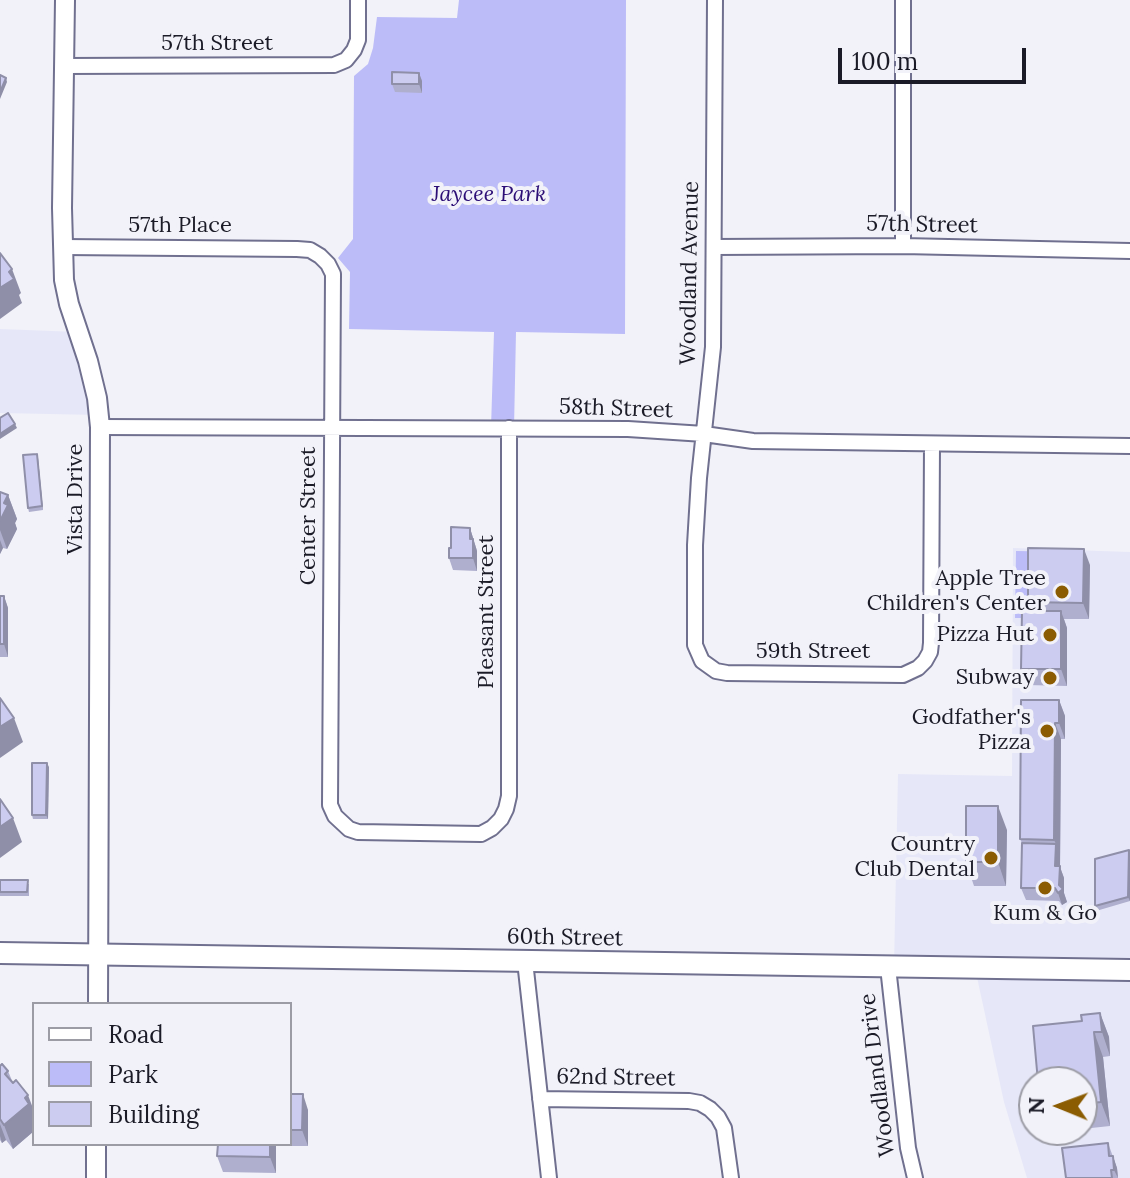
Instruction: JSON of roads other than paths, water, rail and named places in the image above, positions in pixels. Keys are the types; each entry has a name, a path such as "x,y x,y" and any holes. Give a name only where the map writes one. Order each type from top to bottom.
{"main road":[{"name":"60th Street","path":"0,953 1130,970"}],"street":[{"name":"Vista Drive","path":"65,0 64,280 88,361 100,427 98,1002"},
{"name":"57th Street","path":"64,66 334,65 346,60 358,40 358,0"},
{"name":"Woodland Avenue","path":"695,641 696,519 713,347 715,0"},
{"path":"903,0 903,246"},
{"name":"57th Street","path":"714,247 903,246 1130,251"},
{"name":"57th Place","path":"63,247 297,249"},
{"name":"Center Street","path":"297,249 310,250 320,256 333,274 330,805 340,822 358,832 481,834 501,819 509,796"},
{"name":"58th Street","path":"100,427 628,429 753,441 1130,446"},
{"name":"Pleasant Street","path":"509,428 509,796"},
{"name":"59th Street","path":"695,641 702,661 716,671 727,673 903,675 918,668 925,661 931,643 932,444"},
{"path":"525,961 549,1178"},
{"name":"Woodland Drive","path":"888,967 908,1148 915,1178"},
{"name":"62nd Street","path":"540,1099 700,1103 718,1117 724,1128 731,1178"},
{"path":"96,1146 96,1178"}],"place":[{"name":"Apple Tree Children's Center","path":"1062,592"},
{"name":"Pizza Hut","path":"1050,635"},
{"name":"Subway","path":"1050,678"},
{"name":"Godfather's Pizza","path":"1047,731"},
{"name":"Country Club Dental","path":"991,858"},
{"name":"Kum & Go","path":"1045,888"}],"park label":[{"name":"Jaycee Park","path":"489,195"}]}
